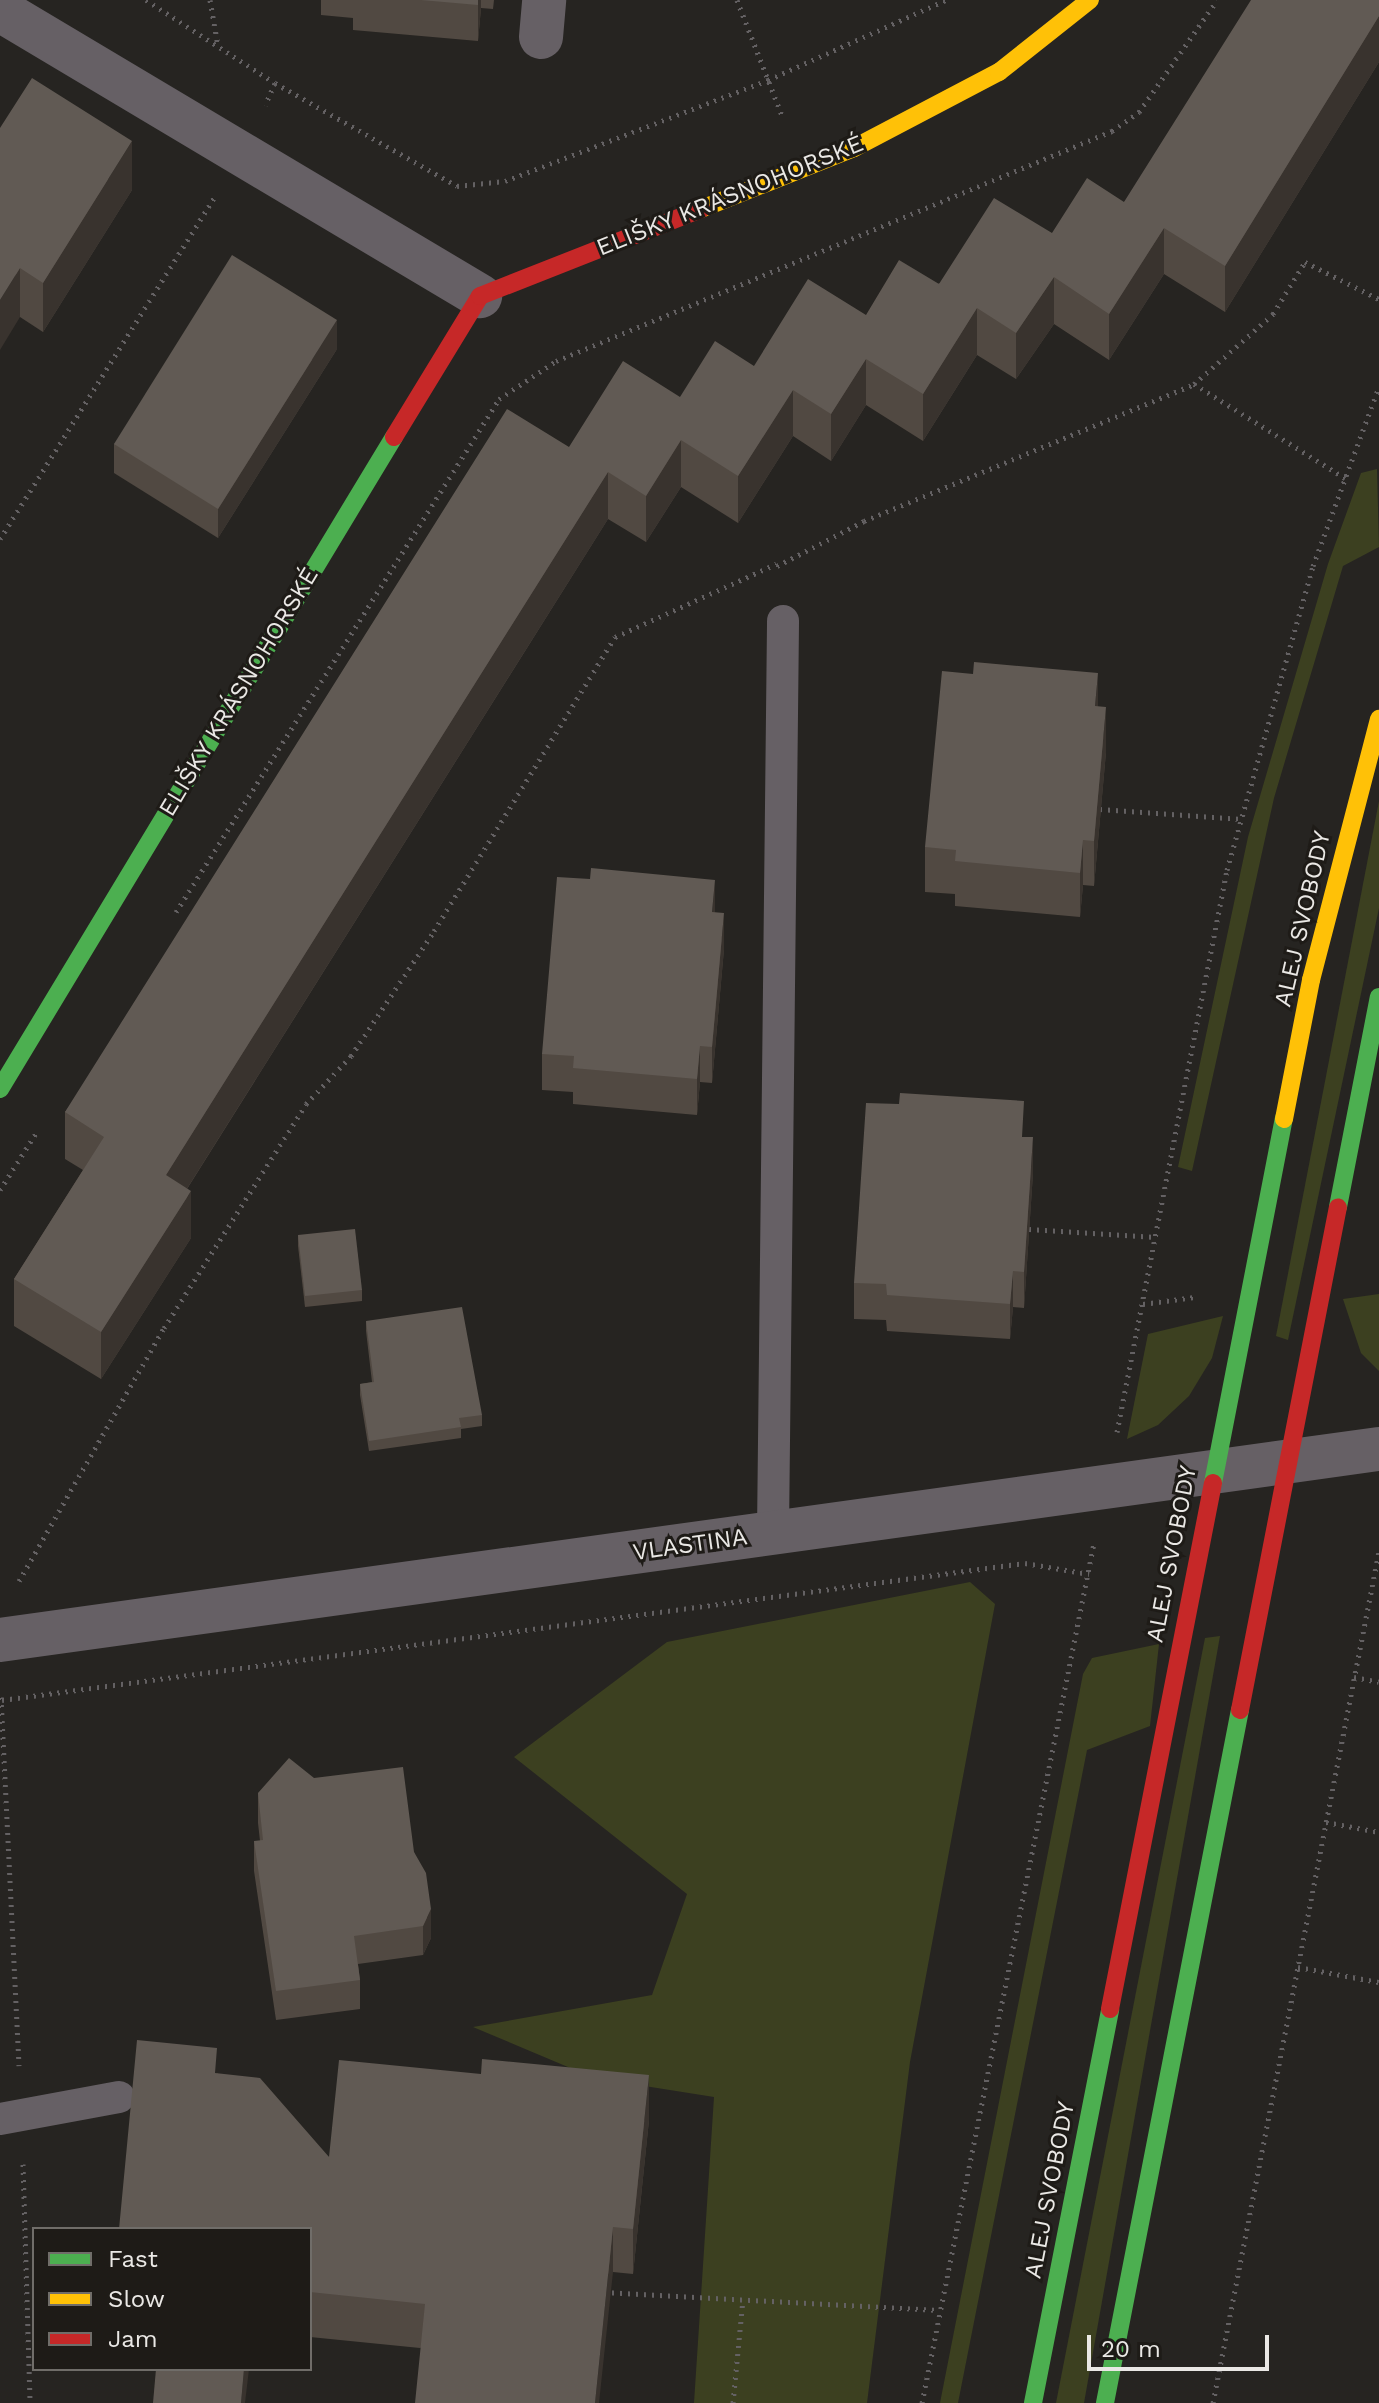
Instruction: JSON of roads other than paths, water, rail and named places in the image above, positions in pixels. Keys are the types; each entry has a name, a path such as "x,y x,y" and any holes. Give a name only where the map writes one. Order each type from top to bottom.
{"street":[{"name":"ELIŠKY KRÁSNOHORSKÉ","path":"0,1089 480,296 805,171 999,72 1090,0"},
{"path":"27,13 243,152 480,296"},
{"name":"ALEJ SVOBODY","path":"1033,2403 1212,1472 1311,980 1379,719"},
{"path":"1105,2403 1379,997"},
{"name":"VLASTINA","path":"0,1640 1379,1449"}],"lane":[{"path":"773,1533 783,621"},
{"path":"11,2117 119,2097"}]}
